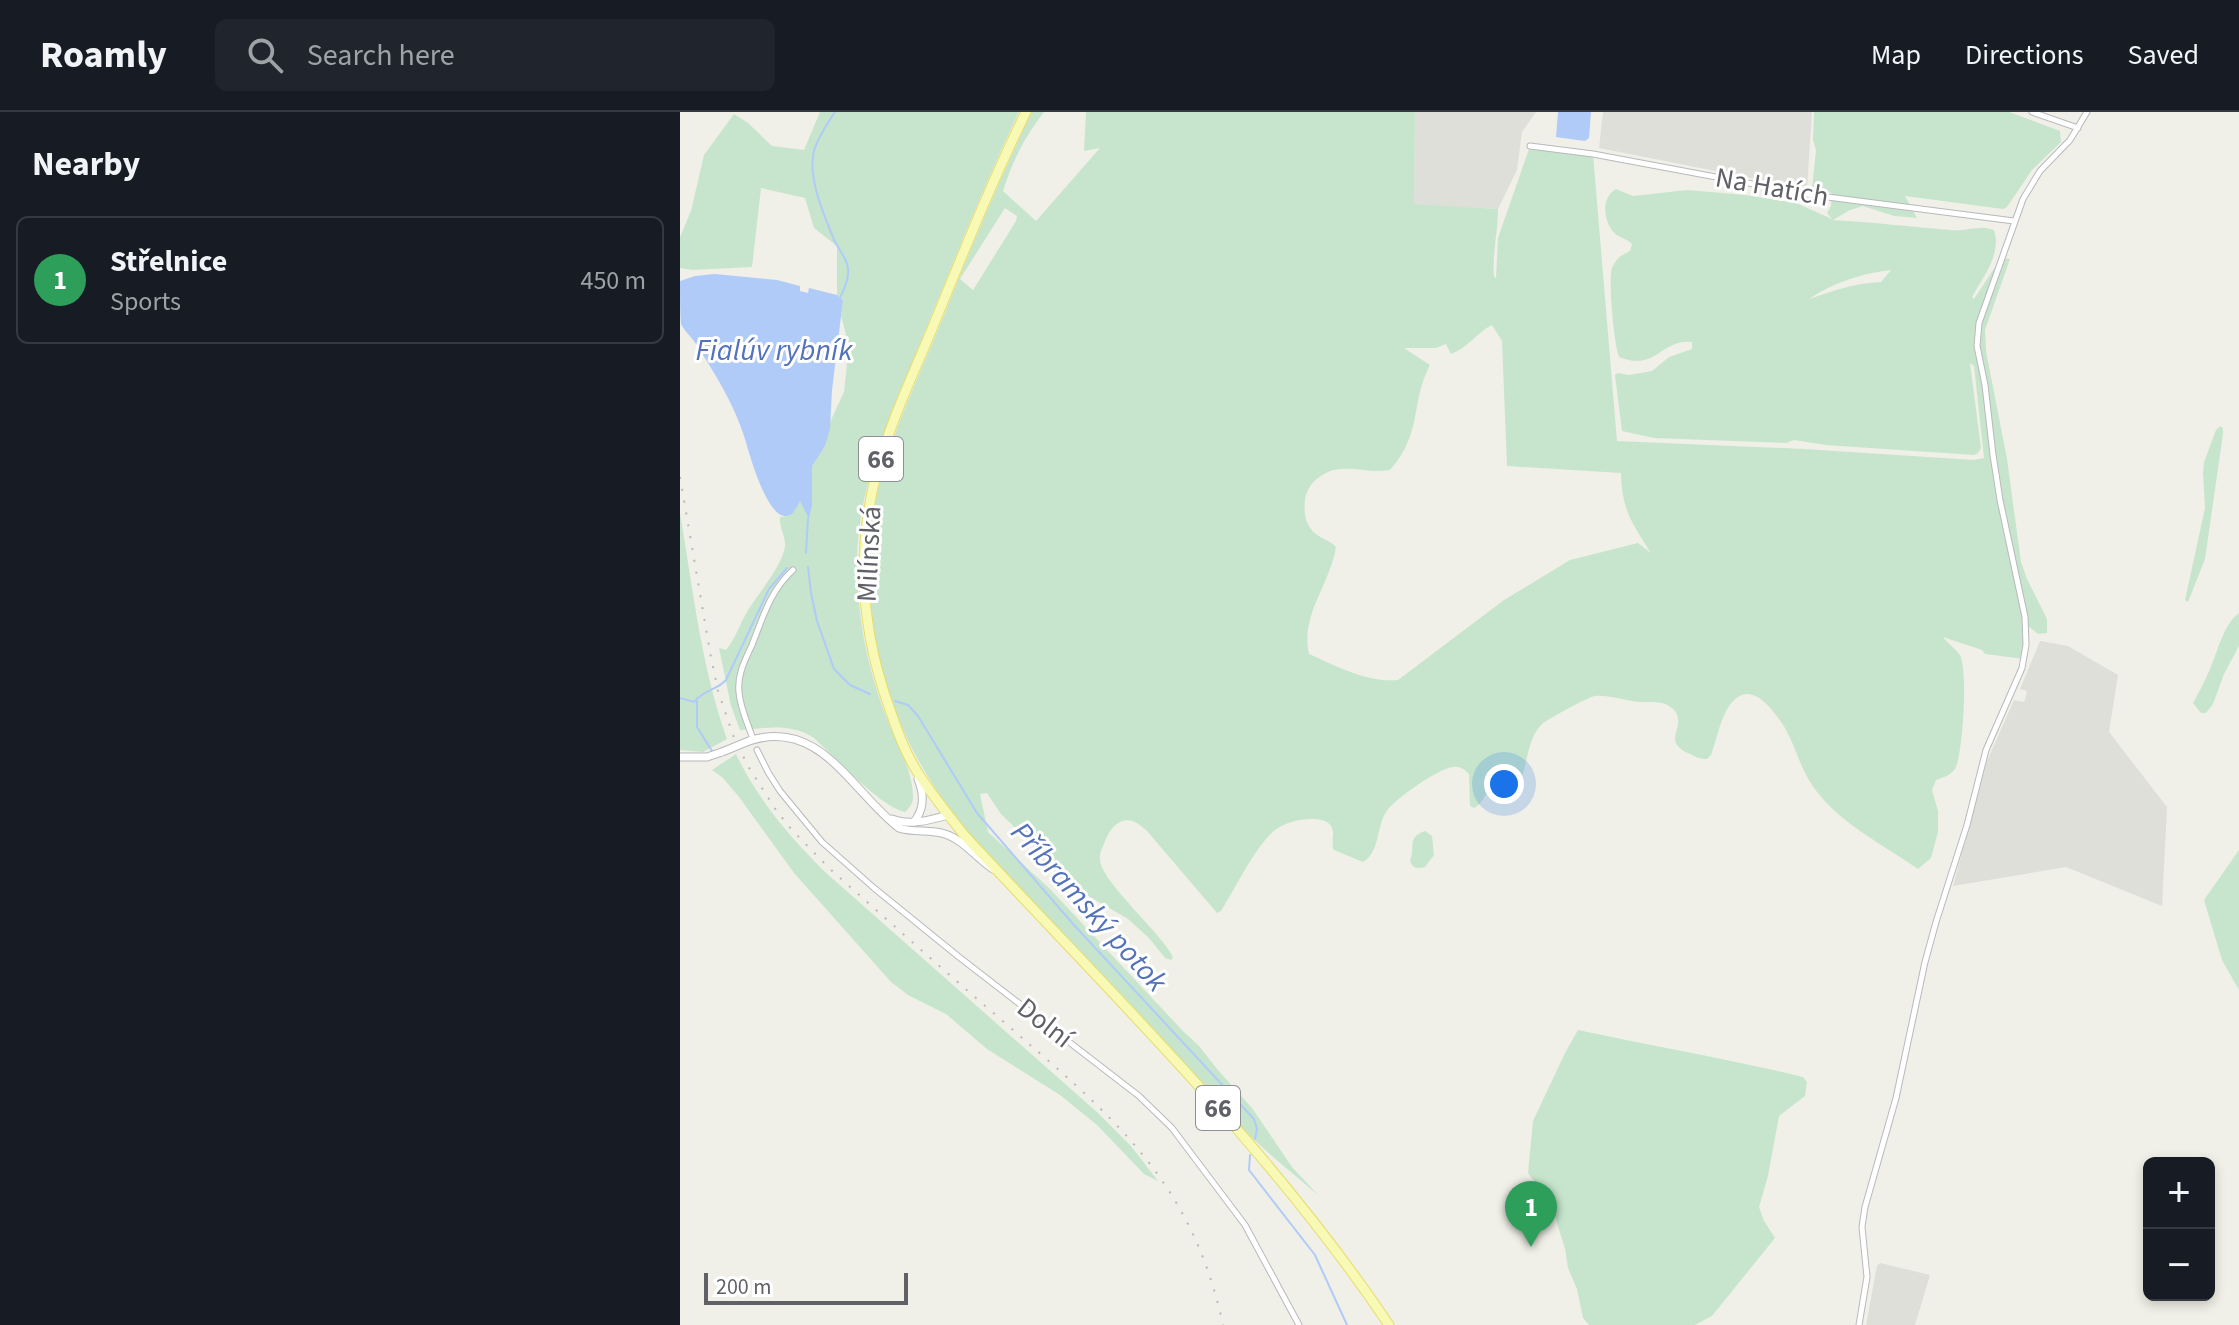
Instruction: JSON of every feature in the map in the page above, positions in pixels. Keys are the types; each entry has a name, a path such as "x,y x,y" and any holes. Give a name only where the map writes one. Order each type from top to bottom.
{"main road":[{"name":"Milínská","path":"948,815 910,758 881,686 870,639 863,558 869,506 890,431 987,194 1026,112"},
{"name":"66","path":"948,815 1255,1148 1329,1240 1389,1325"}],"street":[{"path":"2032,112 2078,128"},
{"path":"1859,1325 1867,1277 1862,1227 1865,1207 1896,1098 1925,962 1967,825 1986,750 2022,668 2026,645 2025,617 2000,500 1977,346 1979,323 2014,221 2031,184 2070,140 2087,112"},
{"name":"Na Hatích","path":"1530,146 1593,154 1812,195 2014,221"},
{"path":"751,740 738,691 740,674 765,608 793,570"},
{"path":"680,757 707,757 764,736 783,736 810,744 830,759 899,828 951,836 998,872"},
{"name":"Dolní","path":"757,750 780,791 822,842 959,957 1139,1096 1172,1128 1245,1225 1299,1325"},
{"path":"910,758 923,796 914,822"},
{"path":"883,813 898,821 914,822 948,815"},
{"path":"923,832 933,829 948,815"}],"shaded area":[{"path":"1415,112 1536,112 1522,132 1517,170 1498,209 1414,205"},
{"path":"1603,112 1812,112 1807,189 1599,148"},
{"path":"2040,641 2068,646 2118,675 2109,732 2167,807 2162,906 2066,867 1953,886 1987,761 2014,700 2025,700 2027,691 2020,689"},
{"path":"1880,1263 1930,1275 1915,1325 1866,1325"}],"green space":[{"path":"820,112 1019,112 892,411 864,500 857,562 861,619 872,675 910,775 913,799 905,812 883,801 806,733 778,728 740,730 731,706 719,648 726,650 780,562 785,543 780,517 789,516 800,500 804,506 811,506 812,466 825,446 831,420 844,392 849,346 841,316 843,300 837,295 837,246 814,228 805,198 761,188 752,267 680,268 680,237 691,211 704,155 734,114 772,146 804,150"},
{"path":"1032,112 1044,112 1020,150 1003,191 1036,221 1100,148 1084,151 1086,112 1415,112 1414,204 1498,209 1494,260 1496,278 1498,238 1530,146 1593,154 1617,441 1974,460 1984,458 1974,366 1970,363 1981,448 1974,455 1794,440 1786,443 1654,438 1622,431 1615,375 1652,371 1669,357 1692,349 1692,342 1672,345 1642,361 1619,357 1612,312 1611,275 1615,262 1630,251 1632,244 1611,229 1605,213 1606,202 1616,189 1633,196 1687,190 1796,203 1832,219 1827,213 1832,193 1812,189 1816,150 1813,140 1814,112 2009,112 2060,131 2061,142 2032,170 2003,209 1905,196 1917,218 1894,216 1863,206 1833,220 1951,230 1994,230 1993,256 1972,297 1974,299 2001,258 2010,259 1985,330 1986,351 2007,459 2021,562 2047,619 2047,633 2038,634 2027,625 2024,659 1985,654 1982,650 1943,637 1960,655 1964,677 1964,711 1956,767 1950,774 1936,780 1932,790 1938,811 1938,832 1931,858 1918,869 1861,832 1834,810 1812,785 1779,719 1756,696 1746,694 1732,702 1707,759 1690,754 1676,743 1677,715 1669,706 1659,702 1595,696 1541,725 1534,735 1520,783 1494,785 1474,808 1470,806 1469,774 1460,767 1446,769 1417,785 1386,812 1375,846 1363,862 1334,850 1332,829 1324,821 1300,820 1278,828 1263,843 1217,913 1147,831 1131,821 1117,824 1101,850 1103,868 1120,893 1166,946 1173,957 1171,960 1165,958 1128,919 1066,883 1036,855 1033,845 1001,814 987,793 980,794 988,832 1049,888 1199,1046 1252,1108 1292,1167 1319,1196 1243,1128 970,835 950,810 916,756 888,689 878,654 869,582 874,510 882,475 909,399 984,218","holes":["1005,208 1017,216 1016,221 973,290 960,279","1891,270 1881,282 1853,286 1809,299 1838,284","1492,325 1502,341 1507,466 1621,473 1623,497 1629,516 1651,553 1638,543 1570,560 1504,600 1398,680 1364,676 1309,654 1307,640 1312,613 1336,547 1314,532 1307,522 1305,503 1310,487 1318,478 1335,470 1390,470 1412,431 1420,392 1430,365 1404,348 1436,348 1446,344 1451,354"]},
{"path":"2220,426 2223,434 2205,559 2188,602 2185,600 2205,508 2204,462"},
{"path":"680,513 704,655 727,739 703,752 680,750"},
{"path":"2239,613 2239,646 2213,704 2206,713 2201,713 2193,703 2225,631"},
{"path":"736,754 775,817 825,872 1098,1113 1131,1146 1158,1181 1144,1174 1097,1125 1060,1095 987,1049 946,1014 908,995 891,982 794,873 739,797 712,770"},
{"path":"1425,831 1432,836 1434,855 1425,867 1416,868 1410,861 1413,843 1415,837"},
{"path":"2239,850 2239,990 2222,960 2204,900"},
{"path":"1578,1030 1775,1070 1803,1077 1807,1082 1805,1096 1779,1116 1759,1207 1775,1238 1712,1316 1695,1325 1589,1325 1583,1318 1551,1203 1528,1173 1533,1121"}],"water":[{"path":"1558,112 1591,112 1589,138 1585,141 1556,137"},
{"name":"Fialúv rybník","path":"715,274 777,280 800,286 800,291 808,293 809,288 837,295 843,300 830,429 825,446 812,466 809,519 800,501 787,516 777,512 770,504 729,400 681,324 680,281"}],"waterway":[{"name":"Příbramský potok","path":"835,112 818,141 812,162 822,210 848,269 839,300"},
{"name":"Příbramský potok","path":"806,553 808,518"},
{"name":"Příbramský potok","path":"808,567 817,621 834,669 850,685 870,694"},
{"path":"680,698 694,702 726,680 769,589 787,568"},
{"path":"697,698 697,727 712,751"},
{"name":"Příbramský potok","path":"895,701 908,705 918,716 977,813 1074,925 1254,1119 1257,1129 1255,1139"},
{"name":"Příbramský potok","path":"1250,1155 1249,1170 1315,1255 1347,1325"}],"railway":[{"path":"680,477 718,691 734,738 776,810 829,868 1075,1084 1139,1151 1190,1227 1209,1273 1223,1325"}],"place":[{"name":"Střelnice","path":"1531,1247"}]}
